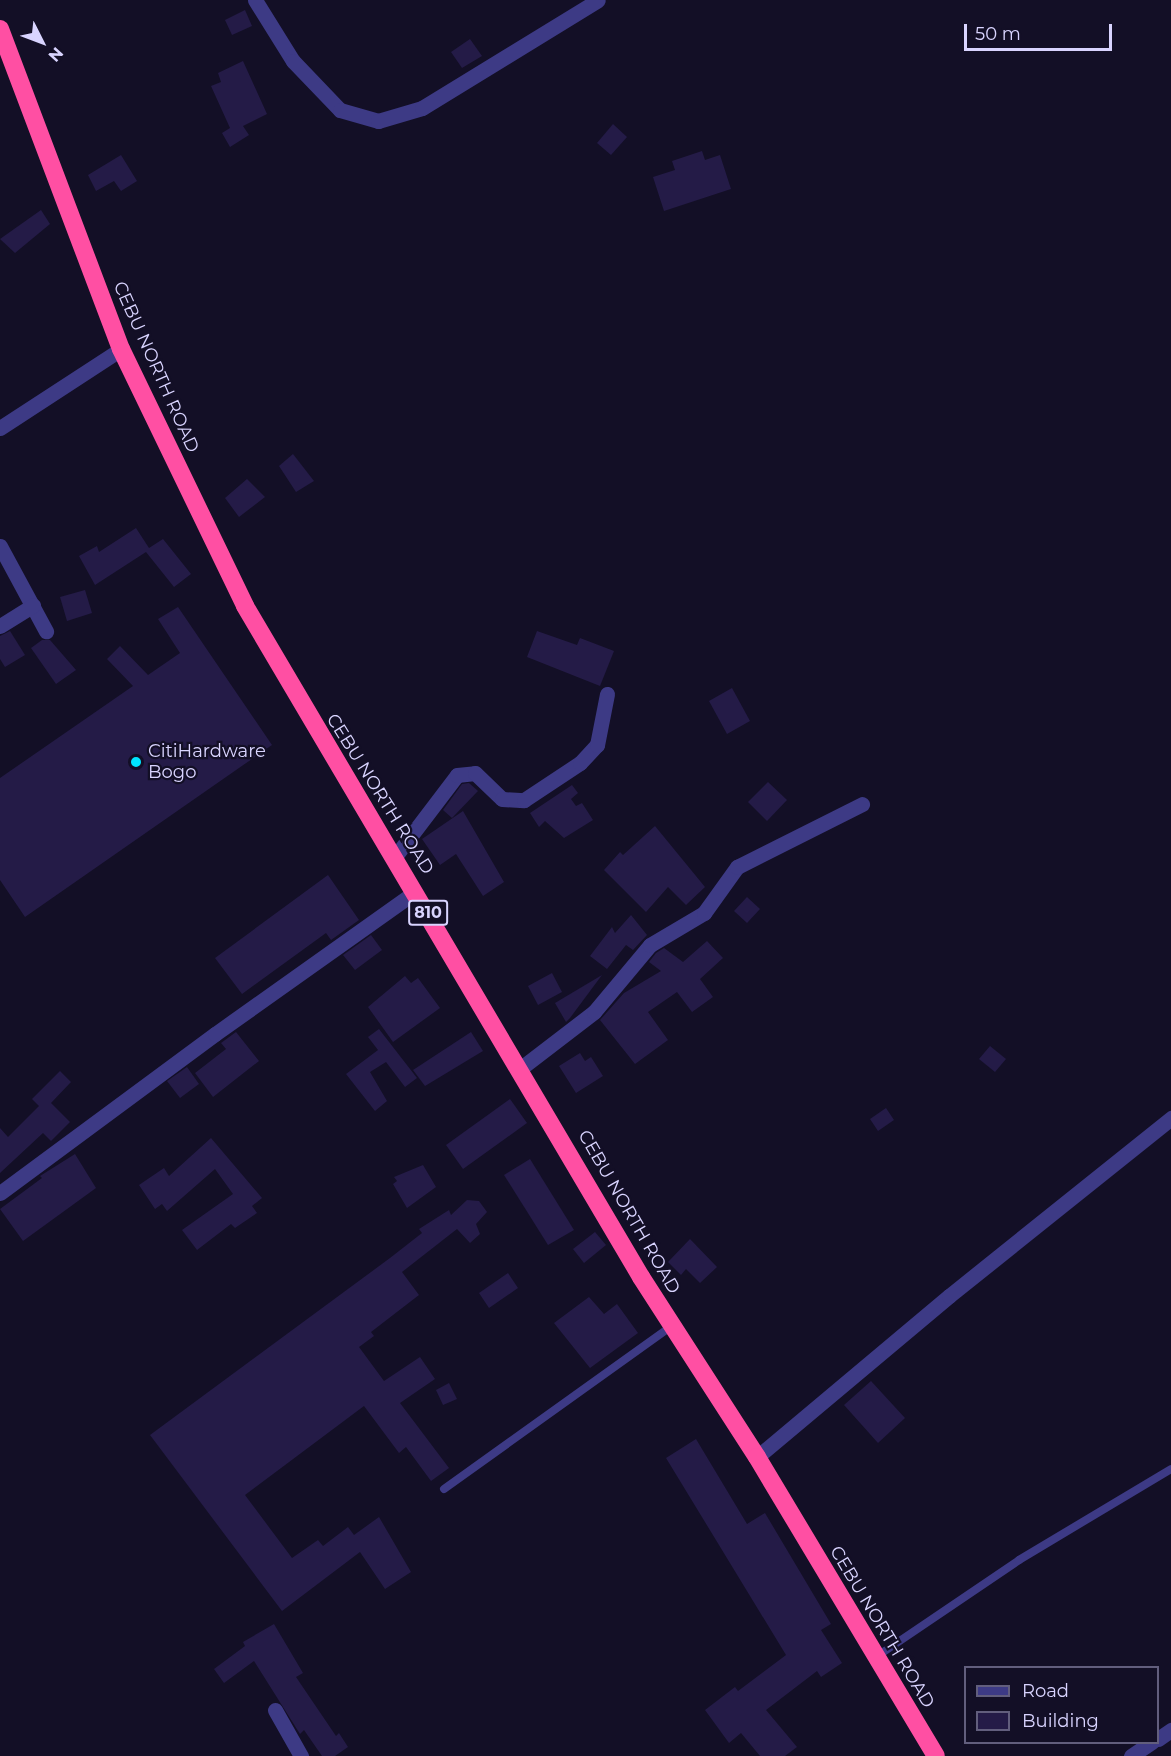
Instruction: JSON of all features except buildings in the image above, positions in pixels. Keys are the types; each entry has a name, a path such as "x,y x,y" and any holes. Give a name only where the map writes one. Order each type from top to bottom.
{"highway":[{"name":"CEBU NORTH ROAD","path":"0,29 121,349 245,606 672,1325 757,1457 936,1756"}],"street":[{"path":"255,0 293,61 340,110 378,121 422,108 598,0"},
{"path":"0,428 121,349"},
{"path":"0,546 46,631"},
{"path":"0,626 33,605"},
{"path":"394,858 457,775 475,773 502,799 524,800 580,763 597,745 607,694"},
{"path":"521,1068 594,1012 650,945 704,913 737,867 862,804"},
{"path":"0,1194 215,1034 416,892"},
{"path":"757,1457 949,1296 1171,1118"},
{"path":"275,1710 301,1756"},
{"path":"1131,1756 1150,1744"}],"lane":[{"path":"444,1489 672,1325"},
{"path":"875,1657 1019,1560 1171,1469"}],"place":[{"name":"CitiHardware Bogo","path":"136,762"}]}
